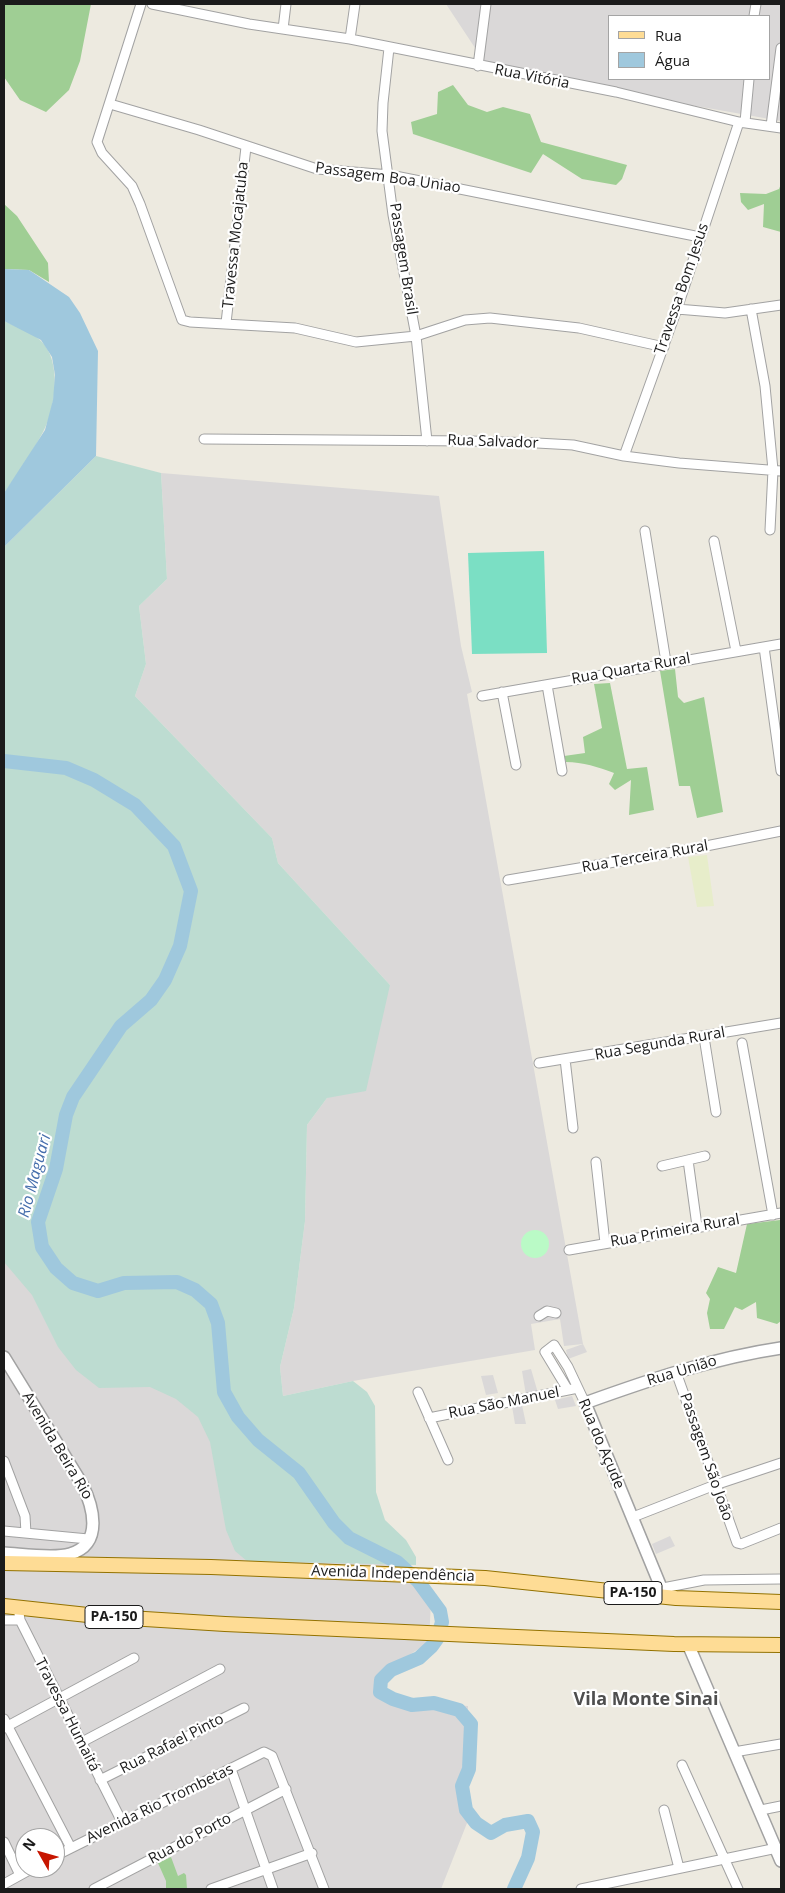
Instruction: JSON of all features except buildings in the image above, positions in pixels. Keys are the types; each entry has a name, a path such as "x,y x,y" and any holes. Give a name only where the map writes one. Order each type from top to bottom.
{"main road":[{"name":"Avenida Independência","path":"4,1563 22,1559 486,1578 779,1603"},
{"name":"PA-150","path":"14,1611 225,1624 493,1636 688,1644 781,1645"},
{"path":"767,1644 781,1640"}],"street":[{"path":"141,4 97,142 99,148 132,186 182,320 278,326 308,330 356,342 416,336 465,320 490,318 579,328 664,347"},
{"name":"Rua Vitória","path":"152,4 283,29 350,39 616,92 742,122 781,128"},
{"path":"283,29 286,4"},
{"path":"350,39 355,4"},
{"path":"478,66 486,4"},
{"name":"Passagem Brasil","path":"389,48 382,131 390,175 393,215 416,336 427,441"},
{"path":"772,126 781,48"},
{"name":"Travessa Bom Jesus","path":"624,456 742,122 748,80"},
{"name":"Passagem Boa Uniao","path":"110,104 199,130 317,169 390,175 700,237"},
{"name":"Travessa Mocajatuba","path":"226,323 246,147"},
{"path":"677,309 724,313 781,305"},
{"path":"751,309 765,386 777,471 770,530"},
{"name":"Rua Salvador","path":"204,439 427,441 573,445 624,456 777,471"},
{"path":"645,531 666,662"},
{"path":"714,541 736,651"},
{"name":"Rua Quarta Rural","path":"482,696 636,671 666,662 781,644"},
{"path":"764,647 781,770"},
{"path":"547,685 562,771"},
{"path":"502,692 516,765"},
{"name":"Rua Terceira Rural","path":"508,880 544,871 579,871 781,831"},
{"name":"Rua Segunda Rural","path":"539,1063 781,1023"},
{"path":"704,1037 716,1112"},
{"path":"742,1043 777,1214"},
{"path":"564,1058 573,1128"},
{"path":"662,1166 704,1156"},
{"path":"688,1160 697,1226"},
{"path":"596,1162 605,1243"},
{"name":"Rua Primeira Rural","path":"569,1250 697,1226 777,1214"},
{"path":"539,1316 547,1311 556,1313"},
{"name":"Rua do Açude","path":"568,1390 545,1352 554,1345 563,1358 578,1388 664,1593"},
{"name":"Rua União","path":"584,1403 676,1372 736,1355 781,1348"},
{"name":"Avenida Beira Rio","path":"5,1362 91,1501 94,1518 88,1539"},
{"name":"Passagem São João","path":"676,1372 737,1543 741,1544 781,1528"},
{"name":"Rua São Manuel","path":"429,1418 578,1388"},
{"path":"418,1392 448,1460"},
{"path":"4,1461 25,1516 26,1533"},
{"path":"633,1517 715,1485 781,1463"},
{"path":"4,1531 88,1539"},
{"path":"4,1553 22,1559 70,1554 83,1546 88,1539"},
{"path":"664,1593 704,1580 781,1579"},
{"path":"4,1620 14,1611"},
{"name":"Travessa Humaitá","path":"14,1611 122,1822"},
{"path":"688,1644 781,1860"},
{"path":"71,1848 5,1724 58,1699 134,1658"},
{"path":"82,1742 220,1669"},
{"name":"Rua Rafael Pinto","path":"100,1780 244,1708"},
{"path":"734,1752 781,1744"},
{"name":"Avenida Rio Trombetas","path":"65,1851 264,1752 272,1756 286,1789"},
{"path":"682,1765 738,1889"},
{"path":"231,1769 274,1889"},
{"path":"286,1789 312,1853 324,1889"},
{"name":"Rua do Porto","path":"94,1889 286,1789"},
{"path":"761,1810 781,1806"},
{"path":"664,1810 679,1868"},
{"path":"4,1842 15,1865"},
{"path":"581,1889 777,1848"},
{"path":"211,1889 312,1853"},
{"path":"4,1884 15,1878"}],"shaded area":[{"path":"446,4 781,4 781,121 662,100 485,63"},
{"path":"4,321 28,332 41,341 48,350 52,360 55,385 48,422 25,463 4,493"},
{"path":"96,456 161,473 167,579 139,606 146,664 135,696 272,838 278,863 390,985 366,1091 327,1098 307,1125 305,1221 294,1308 280,1367 283,1396 353,1381 367,1392 375,1406 376,1492 385,1520 406,1540 416,1557 416,1565 247,1561 235,1551 226,1530 210,1442 198,1417 176,1399 150,1387 99,1388 76,1370 58,1347 32,1295 4,1262 4,547"},
{"path":"161,473 439,496 461,646 472,692 467,694 583,1344 564,1346 560,1319 531,1324 535,1350 353,1381 283,1396 280,1367 294,1308 305,1221 307,1125 327,1098 390,985 278,863 272,838 135,696 146,664 139,606 167,579"},
{"path":"4,609 226,1387 431,1600 429,1642 397,1663 382,1684 400,1702 468,1706 468,1745 457,1788 469,1818 441,1889 4,1889"},
{"path":"583,1344 587,1352 568,1359 566,1350"},
{"path":"531,1369 538,1393 526,1395 522,1371"},
{"path":"493,1375 498,1393 486,1395 481,1376"},
{"path":"572,1396 576,1406 558,1409 555,1400"},
{"path":"522,1405 526,1424 515,1424 512,1406"},
{"path":"670,1536 675,1546 656,1554 652,1544"}],"green space":[{"path":"4,4 91,4 80,61 69,90 46,112 20,100 4,77"},
{"path":"453,85 468,105 487,112 503,107 530,114 541,142 627,165 622,179 616,185 582,179 543,154 531,173 413,134 411,122 437,114 438,92"},
{"path":"781,184 781,232 763,227 764,204 748,210 741,202 740,193 766,194 779,189"},
{"path":"4,204 17,216 48,263 49,282 29,270 4,269"},
{"path":"544,551 547,653 472,654 468,553"},
{"path":"675,669 678,697 684,703 704,697 723,812 697,818 690,786 679,786 660,671"},
{"path":"610,683 627,769 647,767 654,810 629,815 631,780 615,790 609,784 614,773 590,765 566,762 564,756 585,753 583,737 602,728 594,684"},
{"path":"707,855 714,906 697,907 688,857"},
{"path":"780,1220 781,1321 777,1324 757,1318 756,1302 742,1310 735,1307 724,1329 710,1329 707,1313 710,1299 706,1293 718,1267 736,1273 747,1224"},
{"path":"535,1230 545,1234 549,1244 545,1254 535,1258 525,1254 521,1244 525,1234"},
{"path":"171,1857 178,1876 184,1873 186,1875 187,1889 166,1889 166,1881 158,1863"}],"water":[{"path":"4,269 29,270 69,297 80,313 98,351 96,456 4,547 4,493 45,430 53,400 55,375 52,357 41,340 4,321"}],"waterway":[{"name":"Rio Maguari","path":"4,761 66,768 94,780 135,805 174,846 191,891 180,946 165,980 151,1000 121,1026 73,1097 66,1115 56,1169 38,1222 42,1247 56,1268 73,1283 98,1291 124,1283 177,1282 195,1290 211,1304 218,1323 224,1392 238,1417 258,1440 299,1473 334,1523 349,1538 397,1562 418,1581 440,1611 442,1622 437,1639 419,1658 391,1670 381,1680 380,1692 393,1699 412,1705 434,1703 459,1710 471,1724 469,1769 462,1786 466,1810 476,1823 491,1833 505,1825 528,1821 533,1832 528,1858 514,1889"}],"district":[{"name":"Vila Monte Sinai","path":"646,1700"}]}
